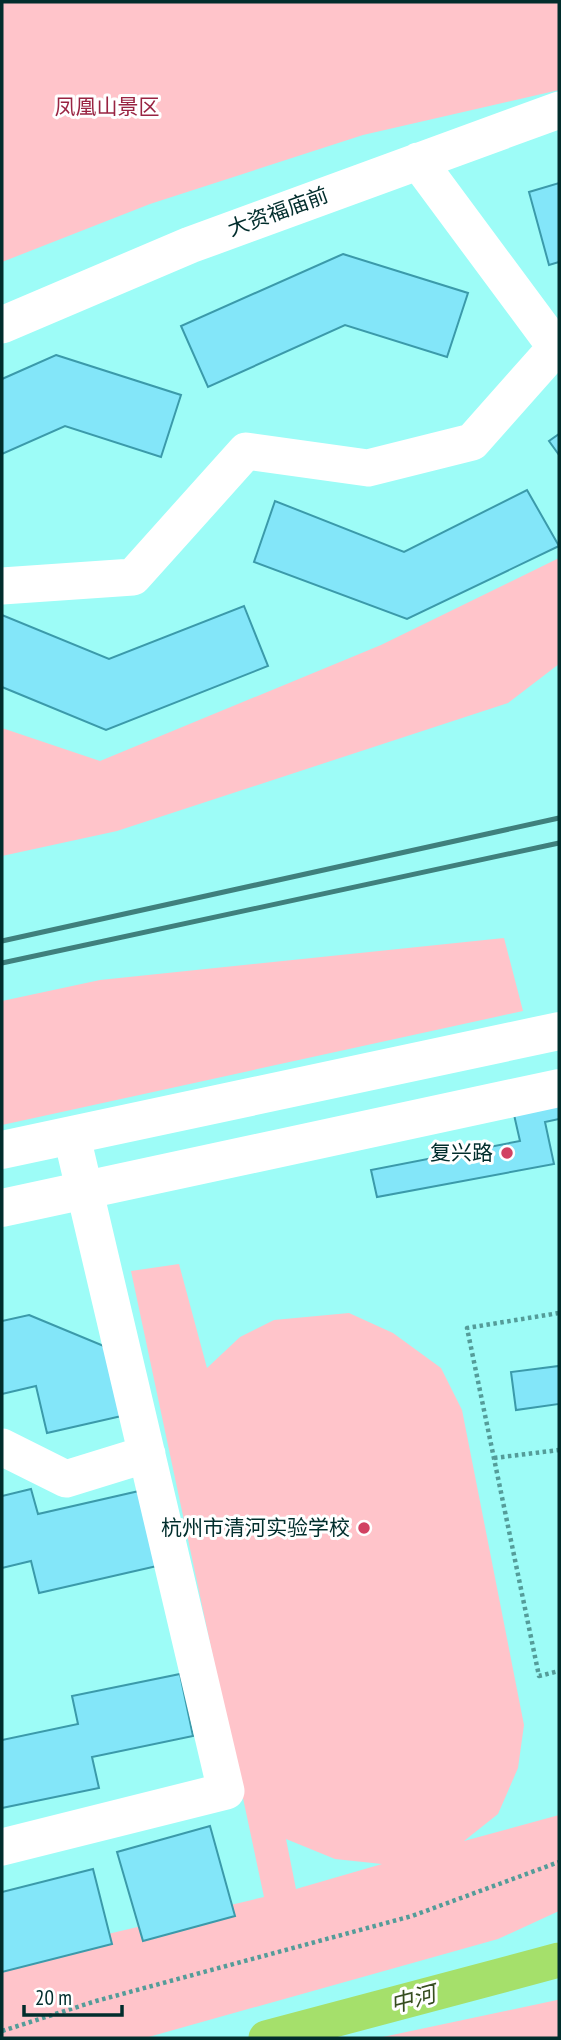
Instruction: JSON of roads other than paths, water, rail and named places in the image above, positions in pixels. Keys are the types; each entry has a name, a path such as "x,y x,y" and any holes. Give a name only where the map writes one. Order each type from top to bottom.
{"main road":[{"path":"2,1150 559,1031"},
{"path":"2,1208 559,1088"}],"street":[{"name":"大资福庙前","path":"2,325 190,245 559,110"},
{"path":"2,586 133,577 246,450 368,468 472,442 557,345 418,161"},
{"path":"2,1847 226,1791 72,1137"},
{"path":"2,1447 66,1479 147,1454"}],"waterway":[{"name":"中河","path":"266,2038 559,1960"}],"railway":[{"path":"2,941 559,818"},
{"path":"2,963 559,843"}],"place":[{"name":"复兴路","path":"507,1153"},
{"name":"杭州市清河实验学校","path":"364,1528"}],"park label":[{"name":"凤凰山景区","path":"107,107"}]}
